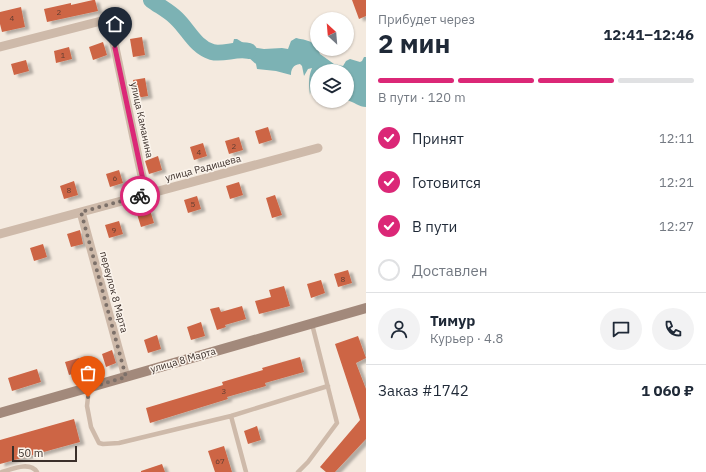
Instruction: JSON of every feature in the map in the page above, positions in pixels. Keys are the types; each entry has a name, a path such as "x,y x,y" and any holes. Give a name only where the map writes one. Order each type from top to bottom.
{"street":[{"name":"улица Каманина","path":"0,47 109,19 146,194"},
{"name":"улица Радищева","path":"0,234 318,148"},
{"name":"переулок 8 Марта","path":"81,212 126,377"},
{"name":"улица 8 Марта","path":"0,414 366,308"}],"lane":[{"path":"298,472 308,462 337,423 312,323"},
{"path":"89,388 87,406 91,427 96,440 99,443 104,444 119,443 230,416 328,386"},
{"path":"230,416 246,472"},
{"path":"2,472 28,466 35,468 37,472"}],"water":[{"path":"296,38 310,42 310,56 323,56 334,64 310,64 310,68 308,69 304,76 302,66 300,64 296,65 291,71 291,75 276,71 257,69 256,64 246,56 240,53 228,51 236,45 233,43 234,39 237,39 250,47 264,49 288,49 291,41"},
{"path":"364,57 366,57 366,107 354,103 354,64 344,64 350,59 360,62"},
{"path":"310,74 310,95 309,84"}],"building":[{"path":"95,0 98,11 47,22 44,9"},
{"path":"352,0 366,0 366,16 359,19"},
{"path":"21,7 25,27 2,32 0,12"},
{"path":"142,37 145,55 133,57 130,39"},
{"path":"103,42 107,55 93,60 89,47"},
{"path":"69,47 72,59 56,63 54,51"},
{"path":"26,60 29,71 14,75 11,64"},
{"path":"145,78 148,96 136,98 133,80"},
{"path":"268,127 272,140 259,144 255,131"},
{"path":"239,137 243,150 229,154 225,141"},
{"path":"203,143 207,156 194,160 190,147"},
{"path":"158,156 162,170 149,174 145,161"},
{"path":"119,170 123,183 110,187 106,174"},
{"path":"74,181 78,195 64,199 60,186"},
{"path":"239,182 243,195 230,199 226,186"},
{"path":"275,195 282,215 272,218 266,198"},
{"path":"197,196 201,209 188,213 184,200"},
{"path":"150,210 154,223 141,227 137,214"},
{"path":"119,221 123,234 109,238 105,225"},
{"path":"80,230 83,244 71,247 67,234"},
{"path":"43,244 47,257 34,261 30,248"},
{"path":"348,270 352,283 338,287 334,274"},
{"path":"321,280 325,293 311,298 307,284"},
{"path":"284,286 290,306 259,314 255,301 271,297 269,290"},
{"path":"242,306 246,319 225,325 226,327 217,330 210,309 219,307 221,312"},
{"path":"201,322 205,336 191,340 187,327"},
{"path":"157,335 161,349 148,353 144,340"},
{"path":"358,336 366,358 356,363 366,389 366,439 335,472 326,472 320,467 360,420 335,344"},
{"path":"112,350 116,363 106,367 102,354"},
{"path":"300,357 304,372 265,383 266,386 227,397 228,399 150,423 146,408 223,385 222,382"},
{"path":"79,358 83,371 69,375 65,362"},
{"path":"37,369 41,382 12,391 8,378"},
{"path":"74,419 80,442 0,464 0,440"},
{"path":"257,426 261,440 248,444 244,431"},
{"path":"224,446 232,472 215,472 208,451"},
{"path":"162,464 165,472 141,472 141,471"}],"waterway":[{"path":"151,0 173,15 196,42 206,50 216,53 239,50 249,51"}],"way so far":[{"path":"88,397 89,388 126,377 81,212 140,196"}],"route":[{"path":"115,48 146,194 140,196"}]}
